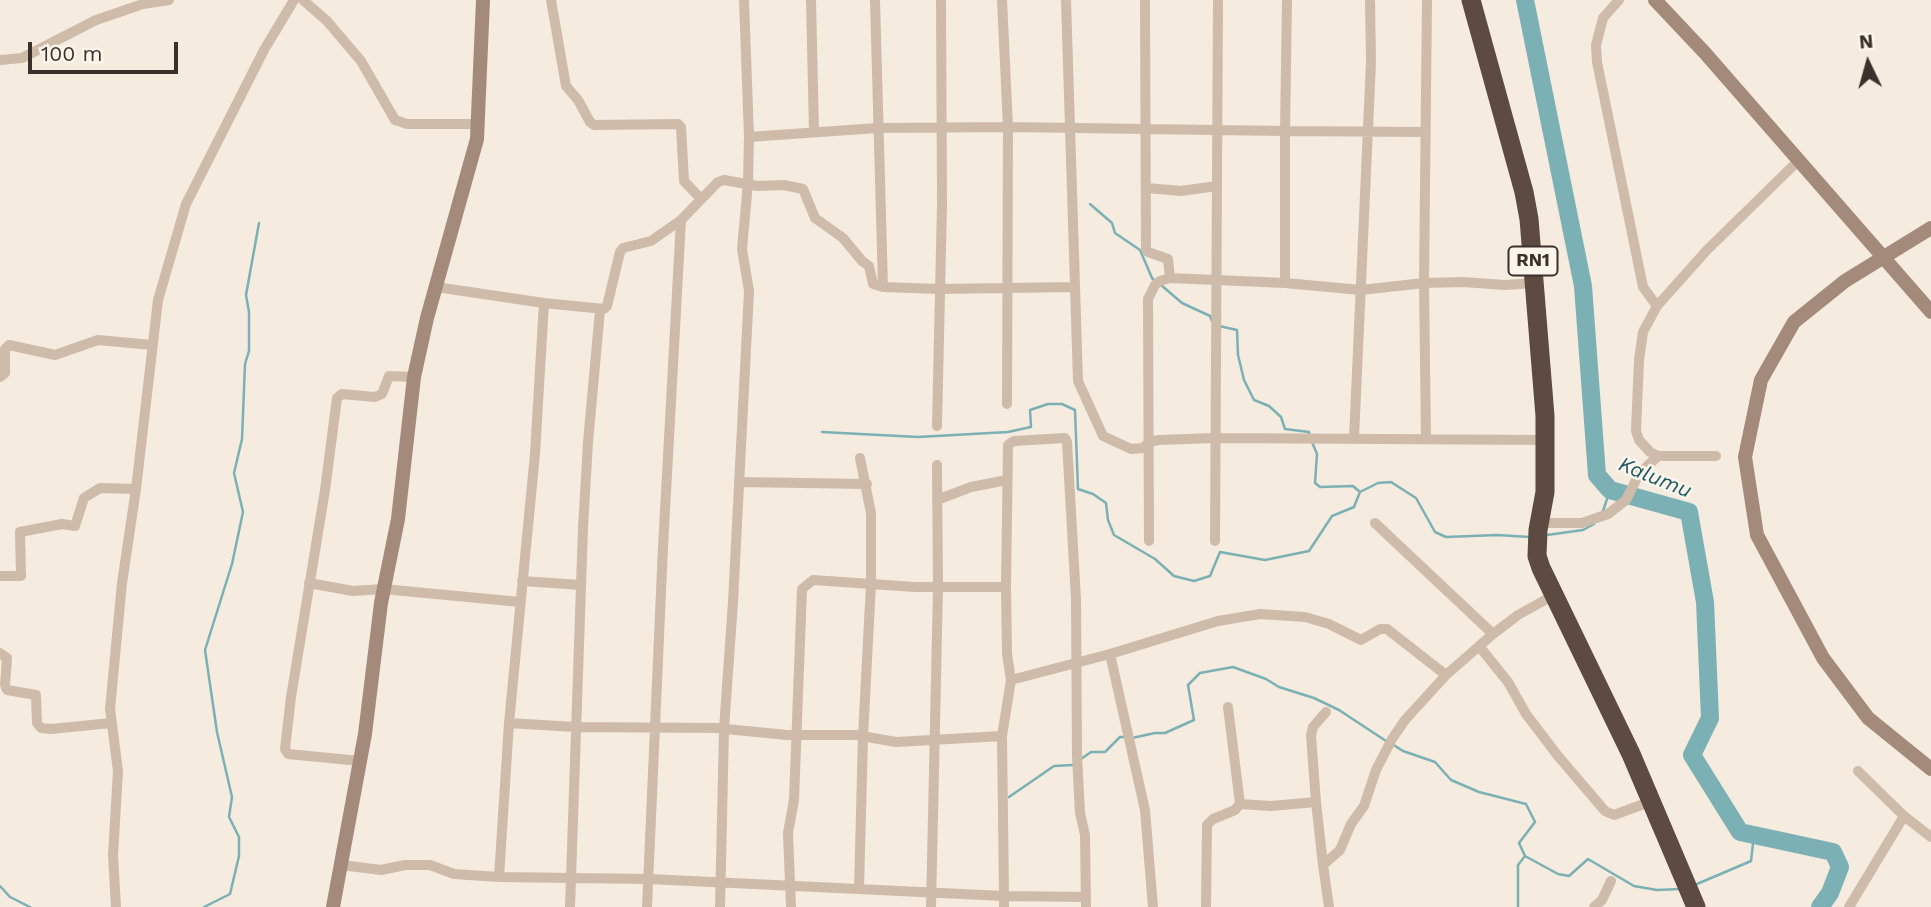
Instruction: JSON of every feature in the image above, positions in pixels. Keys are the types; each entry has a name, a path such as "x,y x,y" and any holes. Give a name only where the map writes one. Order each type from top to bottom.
{"highway":[{"name":"RN1","path":"1471,0 1530,219 1545,440 1545,492 1538,532 1541,568 1652,802 1691,895"}],"street":[{"path":"0,60 22,58 96,20 143,4 169,0"},
{"path":"116,907 113,855 118,771 110,709 122,583 158,300 187,204 264,50 294,0"},
{"path":"303,0 327,21 361,61 395,120 407,124 479,124"},
{"path":"333,907 360,761 383,589 398,519 414,377 436,287 474,154 479,124 483,0"},
{"path":"551,0 566,86 578,100 590,122 594,125 679,125 684,181 701,199"},
{"path":"720,907 724,729 749,291 742,248 749,138 744,0"},
{"path":"811,0 814,132"},
{"path":"875,0 883,287"},
{"path":"937,426 942,127 940,0"},
{"path":"1002,0 1008,127 1007,404"},
{"path":"1066,0 1078,382 1103,436 1126,448 1140,449 1149,442 1159,440 1215,438 1545,440"},
{"path":"1144,0 1146,249 1168,259 1162,281 1147,299 1149,541"},
{"path":"1215,541 1218,0"},
{"path":"1285,284 1287,0"},
{"path":"1354,438 1371,62 1370,0"},
{"path":"1426,439 1424,132 1427,0"},
{"path":"1619,0 1603,18 1596,45 1597,62 1643,287 1657,306"},
{"path":"1655,0 1931,312"},
{"path":"749,138 877,128 942,127 1147,127 1424,132"},
{"path":"1716,456 1658,456 1639,440 1636,431 1643,331 1657,306 1707,250 1799,160"},
{"path":"436,287 600,310 607,306 623,248 651,241 681,220 721,181 765,186 784,185 803,189 815,218 843,238 869,266 872,282 883,287 1074,287"},
{"path":"1147,188 1181,191 1217,186"},
{"path":"647,907 681,220"},
{"path":"1931,228 1845,281 1794,322 1761,380 1745,457 1757,535 1823,658 1868,718 1931,769"},
{"path":"1162,281 1285,284 1361,290 1424,283 1535,283"},
{"path":"499,877 509,723 535,454 544,303"},
{"path":"570,907 588,442 600,310"},
{"path":"0,377 5,373 5,349 9,345 55,355 98,340 152,345"},
{"path":"360,761 292,755 286,752 291,697 325,490 337,398 342,394 375,397 382,394 389,376 414,377"},
{"path":"341,865 381,870 405,865 430,865 454,874 499,877 720,882 932,892 1004,902 1086,902 1085,835 1080,813 1076,756 1076,586 1066,440 1014,441 1008,445 1006,587 1007,654 1011,680 1002,736 1004,902"},
{"path":"1538,532 1582,523 1608,514 1626,499 1643,469 1658,456"},
{"path":"859,889 871,583 871,513 860,458"},
{"path":"931,907 938,587 937,465"},
{"path":"937,500 971,486 1007,480"},
{"path":"739,482 867,484"},
{"path":"0,576 21,576 20,531 62,524 74,526 84,498 100,488 136,489"},
{"path":"1375,523 1493,634"},
{"path":"791,907 788,833 794,800 798,736 802,589 813,580 938,587 1006,587"},
{"path":"522,581 581,585"},
{"path":"309,583 353,590 383,589 520,602"},
{"path":"1324,865 1340,850 1351,824 1364,806 1376,770 1389,743 1410,713 1446,675 1493,634 1518,615 1554,595"},
{"path":"1011,680 1230,618 1260,614 1317,620 1361,640 1380,629 1387,629 1446,675"},
{"path":"1479,646 1508,682 1526,714 1558,756 1605,811 1614,815 1652,802"},
{"path":"0,653 6,658 7,690 36,695 37,723 41,728 111,723"},
{"path":"1110,654 1145,810 1153,907"},
{"path":"1206,907 1207,825 1213,819 1235,810 1240,804 1228,707"},
{"path":"1326,712 1313,727 1311,734 1329,907"},
{"path":"509,723 575,727 724,729 798,736 863,736 896,742 1002,736"},
{"path":"1858,771 1904,816 1931,837"},
{"path":"1240,804 1270,806 1316,802"},
{"path":"1849,907 1904,816"},
{"path":"1594,907 1602,900 1611,881"}],"waterway":[{"name":"Kalumu","path":"1525,0 1583,286 1597,475 1610,490 1689,512 1705,602 1710,718 1692,755 1740,832 1833,852 1840,867 1830,893 1820,907"},
{"path":"1090,204 1112,223 1115,233 1140,250 1155,281"},
{"path":"204,907 230,894 239,856 239,837 229,817 232,797 217,732 205,650 232,564 243,512 234,473 242,439 245,364 249,351 246,295 259,223"},
{"path":"1161,285 1182,303 1210,316 1212,321"},
{"path":"1219,326 1237,330 1238,355 1244,380 1254,400 1269,406 1281,417 1285,429 1309,432 1310,436"},
{"path":"822,432 918,437 1008,432 1031,427 1030,410 1048,404 1062,404 1075,410 1078,489 1093,494 1106,503 1108,520 1114,535 1155,559 1174,576 1194,581 1210,576 1220,552 1265,560 1309,551 1332,516 1354,507 1360,492 1378,483 1391,482 1416,498 1435,532 1446,537 1530,537"},
{"path":"1312,442 1317,454 1315,483 1320,487 1353,486 1360,492"},
{"path":"1602,514 1610,490"},
{"path":"1547,535 1583,530 1594,524"},
{"path":"1132,738 1165,733 1194,720 1188,685 1200,673 1233,667 1339,710 1386,741"},
{"path":"1081,759 1091,752 1105,752 1120,737 1126,737"},
{"path":"1392,744 1403,751 1435,762 1451,780 1479,792 1526,804 1535,822 1519,843 1525,856 1558,874 1569,876 1588,859 1634,886 1657,890 1680,889"},
{"path":"1009,797 1054,766 1073,765"},
{"path":"1697,884 1751,861 1754,835"},
{"path":"1518,907 1518,865 1525,856"},
{"path":"0,886 10,897 30,907"}]}
